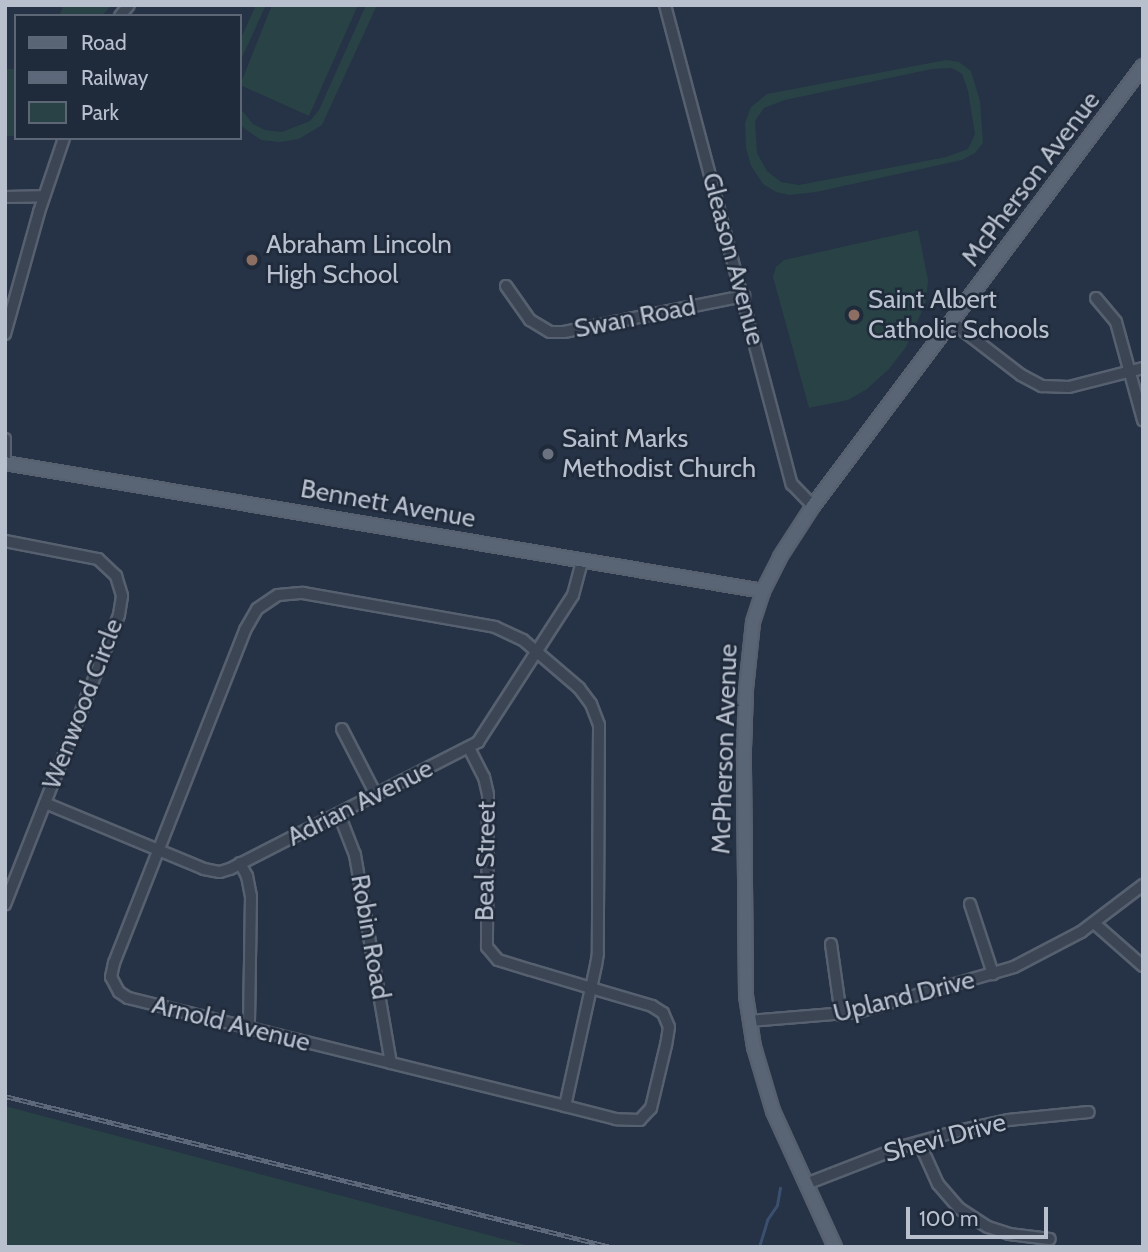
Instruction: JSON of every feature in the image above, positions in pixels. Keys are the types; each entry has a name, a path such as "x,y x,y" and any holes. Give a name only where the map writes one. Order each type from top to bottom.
{"main road":[{"name":"McPherson Avenue","path":"835,1247 769,1099 749,1021 744,974 746,689 753,622 763,591 813,506 1143,66"},
{"name":"Bennett Avenue","path":"5,463 763,591"}],"street":[{"name":"Gleason Avenue","path":"665,5 792,484 813,506"},
{"path":"5,334 44,196 63,140"},
{"path":"5,197 44,196"},
{"name":"Swan Road","path":"506,286 530,320 550,332 564,332 744,296"},
{"path":"1096,298 1116,322 1143,420"},
{"path":"952,322 1021,375 1042,386 1069,387 1143,368"},
{"path":"5,439 5,463"},
{"name":"Wenwood Circle","path":"5,541 98,559 116,576 122,596 119,615 5,904"},
{"name":"Adrian Avenue","path":"45,803 210,871 220,872 240,863 469,748 488,730 573,595 582,561"},
{"name":"Arnold Avenue","path":"289,593 303,593 495,627 512,633 538,652 586,696 599,725 599,934 591,988 565,1107 128,998 114,986 111,977 158,851 245,630 257,608 269,599 289,593"},
{"path":"342,729 376,795"},
{"name":"Beal Street","path":"469,748 484,776 488,795 487,947 498,960 652,1006 663,1013 669,1027 652,1108 640,1120 630,1122 565,1107"},
{"name":"Robin Road","path":"339,814 355,855 391,1063"},
{"path":"240,863 247,876 251,896 249,1028"},
{"name":"Upland Drive","path":"749,1021 874,1009 993,974 1054,948 1094,923 1143,885"},
{"path":"970,904 993,974"},
{"path":"1094,923 1143,966"},
{"path":"831,944 841,1014"},
{"name":"Shevi Drive","path":"806,1184 919,1142 1008,1120 1089,1112"},
{"path":"919,1142 938,1184 960,1209 988,1227 1009,1234 1050,1239"}],"green space":[{"path":"64,5 111,5 104,14 60,14"},
{"path":"256,5 266,5 242,58 242,36"},
{"path":"272,5 358,5 309,116 242,86"},
{"path":"366,5 377,5 322,125 299,139 280,142 261,140 242,126 242,110 253,124 265,130 282,132 310,121 319,110"},
{"path":"946,60 959,62 971,71 980,101 983,143 975,153 962,160 816,192 789,195 776,192 763,184 751,166 746,148 745,123 751,107 767,94","holes":["952,68 962,74 968,91 975,134 968,149 946,157 799,185 781,182 767,171 757,153 755,121 764,108 785,100 932,69"]},
{"path":"5,69 14,69 14,136 5,136"},
{"path":"918,230 928,280 926,302 906,347 889,369 867,389 848,400 809,408 773,277 776,267 784,260"},
{"path":"5,1106 24,1111 533,1247 5,1247"}],"waterway":[{"path":"759,1247 767,1220 777,1205 780,1188"}],"railway":[{"path":"5,1096 611,1247"}],"place":[{"name":"Abraham Lincoln High School","path":"252,260"},
{"name":"Saint Albert Catholic Schools","path":"854,315"},
{"name":"Saint Marks Methodist Church","path":"548,454"}]}
